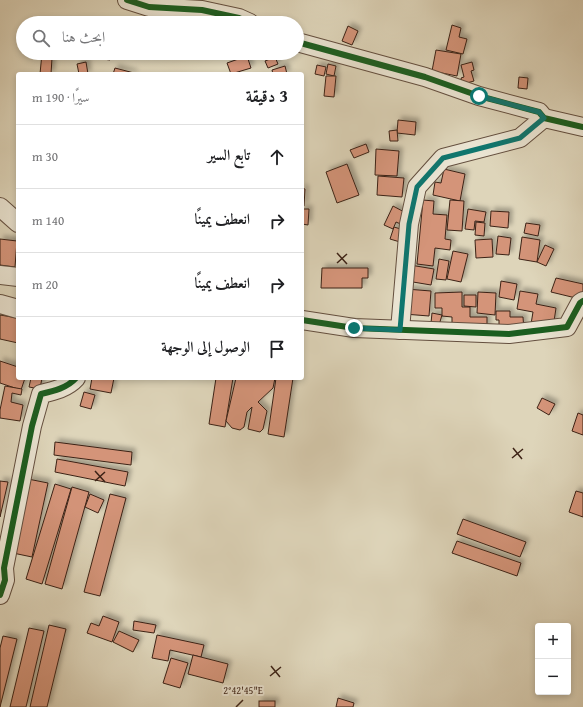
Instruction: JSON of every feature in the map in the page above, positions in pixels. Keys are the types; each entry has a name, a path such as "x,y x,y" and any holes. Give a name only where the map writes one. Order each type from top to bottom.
{"street":[{"path":"126,0 149,7 202,10 230,16"},
{"path":"304,44 425,77 479,96 539,112 544,118 583,126"},
{"path":"400,330 409,224 417,187 443,158 520,138 544,118"},
{"path":"0,207 16,221"},
{"path":"0,275 16,277"},
{"path":"304,320 354,328 509,334 567,327 580,303 583,301"},
{"path":"0,304 16,308"},
{"path":"0,595 5,580 4,568 32,426 41,394 59,390 74,380"}],"building":[{"path":"452,25 461,28 459,37 467,39 463,54 446,50"},
{"path":"348,26 358,31 352,45 342,41"},
{"path":"436,50 461,54 457,76 432,71"},
{"path":"41,60 52,60 51,72 40,72"},
{"path":"236,60 248,60 251,68 238,72 230,72 227,63"},
{"path":"276,60 278,64 268,68 265,61"},
{"path":"86,62 88,72 79,72 77,64"},
{"path":"472,62 474,70 471,71 474,81 463,84 461,78 464,77 461,65"},
{"path":"328,64 336,66 334,76 326,74"},
{"path":"317,65 326,67 324,76 315,74"},
{"path":"285,66 286,72 272,72 272,70"},
{"path":"115,68 130,72 114,72"},
{"path":"326,76 336,76 334,97 324,96"},
{"path":"519,77 528,78 527,89 518,88"},
{"path":"398,120 416,122 415,135 397,133"},
{"path":"397,130 398,141 390,141 389,131"},
{"path":"366,144 369,152 354,158 350,150"},
{"path":"376,149 399,151 397,176 375,175"},
{"path":"347,164 359,195 337,203 326,172"},
{"path":"444,169 465,174 460,201 433,195 435,182 441,183"},
{"path":"378,176 404,178 402,197 377,195"},
{"path":"423,200 434,201 433,214 447,215 445,239 451,240 450,250 435,248 433,266 417,264"},
{"path":"450,200 464,201 462,231 447,230"},
{"path":"393,206 408,214 403,225 396,222 393,229 384,225"},
{"path":"304,209 309,209 308,225 304,224"},
{"path":"468,209 486,212 484,222 475,221 474,230 465,229"},
{"path":"491,211 509,212 508,228 490,226"},
{"path":"476,222 485,223 484,236 475,235"},
{"path":"526,223 540,225 538,236 524,233"},
{"path":"394,227 404,230 400,242 390,239"},
{"path":"498,236 511,238 509,255 496,254"},
{"path":"522,237 540,240 537,262 519,259"},
{"path":"0,239 16,241 15,267 0,265"},
{"path":"492,239 493,257 476,258 475,240"},
{"path":"545,245 554,249 546,266 537,262"},
{"path":"453,251 468,254 461,282 447,279"},
{"path":"439,259 449,261 446,280 436,279"},
{"path":"410,265 434,269 431,285 407,281"},
{"path":"322,268 368,268 368,278 362,278 362,288 321,288"},
{"path":"556,278 583,284 583,294 580,299 551,292"},
{"path":"501,281 517,284 514,300 499,297"},
{"path":"406,289 431,291 429,316 404,314"},
{"path":"520,291 538,294 536,304 556,308 553,328 531,324 533,312 517,309"},
{"path":"462,292 462,307 470,307 470,317 487,317 487,330 452,330 452,317 442,316 442,308 435,308 435,293"},
{"path":"478,292 496,293 495,315 477,313"},
{"path":"464,295 476,295 476,307 464,306"},
{"path":"496,311 510,311 510,317 523,317 524,331 499,331 499,320 496,320"},
{"path":"432,313 442,315 439,325 431,323"},
{"path":"0,315 16,318 16,343 0,339"},
{"path":"0,361 16,366 16,380 24,380 21,390 0,383"},
{"path":"31,380 42,380 40,389 29,387"},
{"path":"92,380 114,380 111,393 90,389"},
{"path":"216,380 233,380 225,427 209,424"},
{"path":"236,380 275,380 273,388 258,402 267,411 263,429 260,432 248,429 252,407 247,412 244,427 240,430 232,428 226,421"},
{"path":"276,380 293,380 284,437 268,434"},
{"path":"5,386 22,389 21,395 12,393 11,402 23,405 20,421 0,418 0,410"},
{"path":"84,392 95,395 91,409 80,406"},
{"path":"542,398 555,404 549,415 537,408"},
{"path":"578,413 583,415 583,435 572,431"},
{"path":"55,442 132,452 131,465 54,455"},
{"path":"57,459 128,472 125,486 55,472"},
{"path":"28,479 48,483 32,557 13,553"},
{"path":"0,481 8,482 0,517"},
{"path":"55,484 71,489 42,584 26,579"},
{"path":"72,487 89,492 62,589 45,584"},
{"path":"576,491 583,493 583,517 569,512"},
{"path":"90,494 104,500 98,513 85,507"},
{"path":"110,494 126,498 100,596 84,592"},
{"path":"463,519 526,542 520,557 457,534"},
{"path":"457,541 521,563 517,576 452,553"},
{"path":"103,616 119,622 112,642 87,633 91,623 99,626"},
{"path":"134,621 156,625 154,633 133,630"},
{"path":"49,625 66,629 47,707 30,707"},
{"path":"29,628 44,631 26,707 10,707"},
{"path":"119,631 139,640 133,652 113,642"},
{"path":"157,635 204,645 201,657 170,650 168,661 152,658"},
{"path":"3,636 17,639 0,707 0,648"},
{"path":"193,655 228,664 223,683 188,674"},
{"path":"171,658 188,663 180,688 163,683"},
{"path":"338,698 354,703 353,707 336,707"},
{"path":"259,701 275,701 275,707 259,707"}],"cycle path":[{"path":"127,0 149,7 202,10 230,16"},
{"path":"304,44 425,77 479,96 539,112 544,118 583,127"},
{"path":"304,320 354,328 509,334 567,327 580,303 583,301"},
{"path":"0,595 5,580 4,568 32,426 41,394 64,387 73,380"}],"route":[{"path":"354,328 400,330 409,224 417,187 443,158 520,138 544,118 539,112 479,96"}]}
